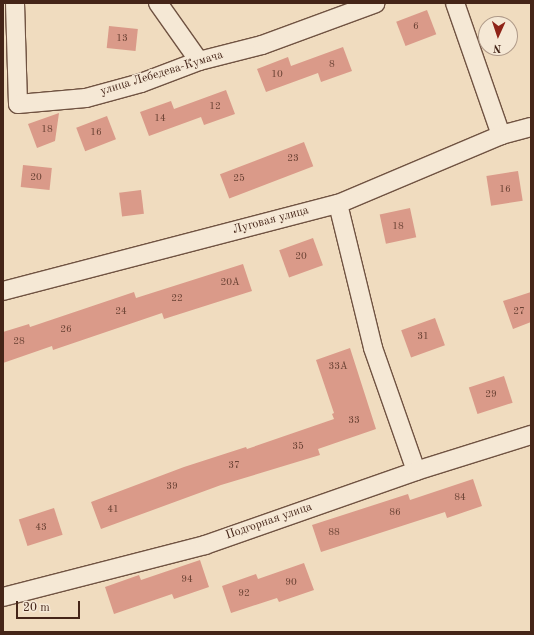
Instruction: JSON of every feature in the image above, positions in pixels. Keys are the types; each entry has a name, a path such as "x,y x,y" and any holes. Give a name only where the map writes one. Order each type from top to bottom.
{"street":[{"name":"улица Лебедева-Кумача","path":"15,3 18,104 86,98 141,83 199,61 262,45 376,3"},
{"path":"158,3 199,61"},
{"path":"455,3 501,135"},
{"name":"Луговая улица","path":"3,291 338,204 501,135 531,127"},
{"path":"338,204 373,348 416,471"},
{"name":"Подгорная улица","path":"3,597 205,545 416,471 531,435"}],"building":[{"path":"427,10 436,34 406,46 396,22"},
{"path":"109,26 138,29 136,51 107,48"},
{"path":"343,47 352,71 321,82 318,73 266,92 257,69 288,57 291,66"},
{"path":"226,90 235,114 204,125 201,117 149,136 140,112 171,101 174,109"},
{"path":"59,113 55,141 37,148 28,124"},
{"path":"107,116 116,139 85,151 76,128"},
{"path":"304,142 313,166 229,199 220,174"},
{"path":"23,165 52,168 50,190 21,187"},
{"path":"518,171 523,201 491,206 486,176"},
{"path":"141,190 144,214 122,217 119,193"},
{"path":"410,208 416,237 386,244 380,214"},
{"path":"313,238 323,265 289,278 279,250"},
{"path":"243,264 252,291 164,319 162,313 53,350 52,346 3,363 3,332 29,324 30,327 134,292 136,298"},
{"path":"531,292 531,322 513,329 503,301"},
{"path":"435,318 445,345 411,358 401,330"},
{"path":"350,348 376,429 318,449 320,455 221,485 101,529 91,502 184,467 246,447 247,449 334,419 332,414 334,413 316,360"},
{"path":"504,376 513,403 477,414 469,387"},
{"path":"473,479 482,506 447,518 445,512 321,552 312,525 408,494 410,500"},
{"path":"54,508 63,535 27,546 19,519"},
{"path":"200,560 209,587 174,599 172,594 114,614 105,587 139,575 141,580"},
{"path":"304,563 314,590 279,602 277,598 231,613 222,586 256,574 258,579"}]}
